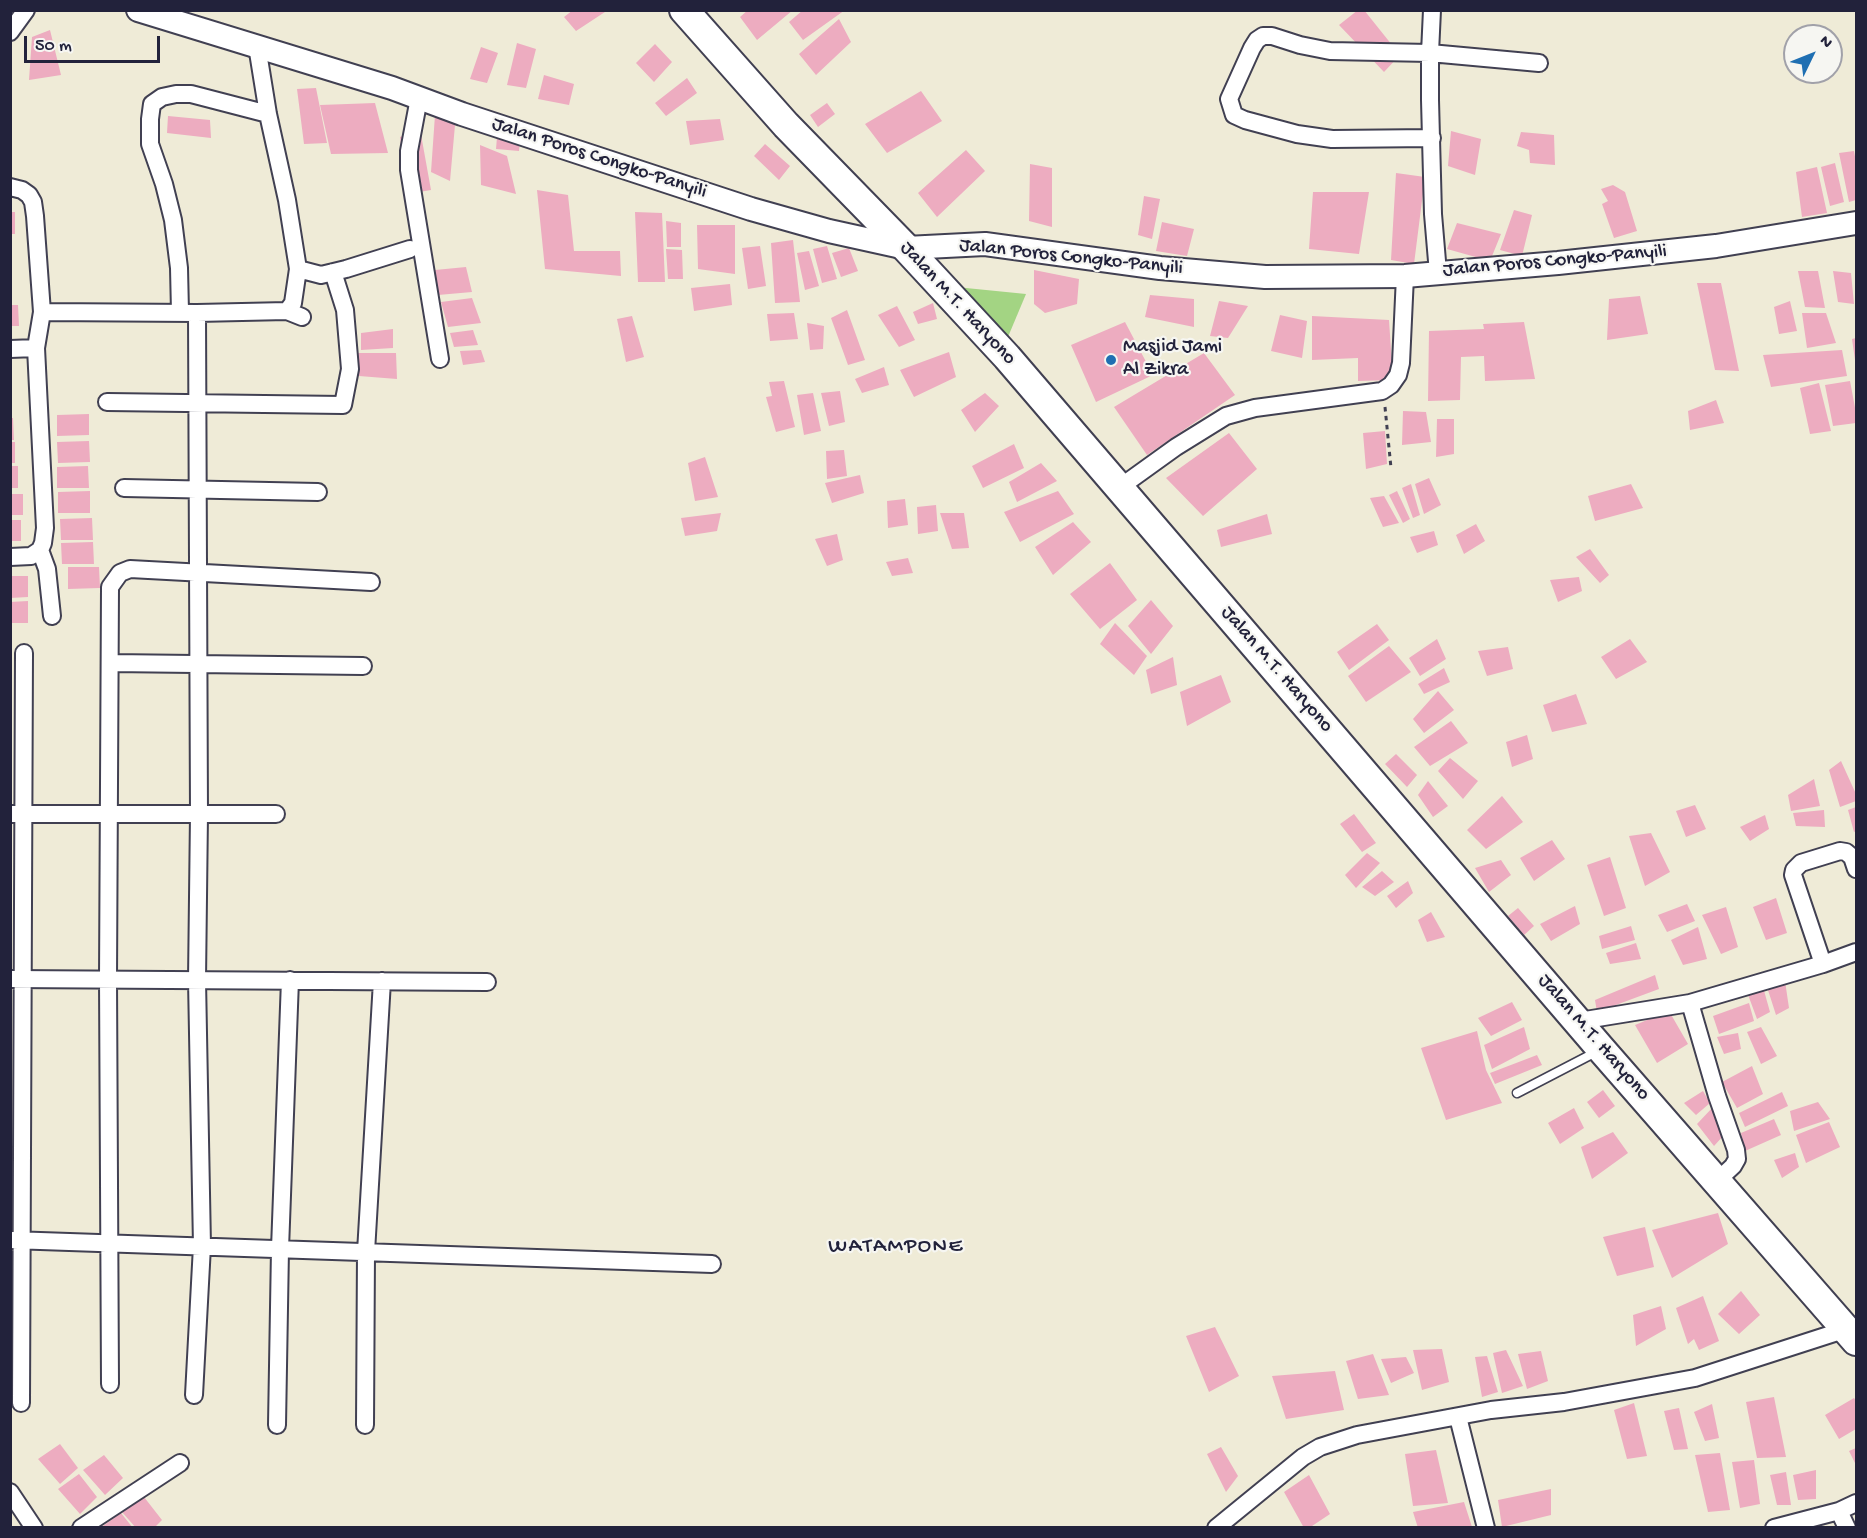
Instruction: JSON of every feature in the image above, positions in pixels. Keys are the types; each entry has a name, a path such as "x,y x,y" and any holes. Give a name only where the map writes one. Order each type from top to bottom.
{"highway":[{"name":"Jalan M.T. Haryono","path":"684,10 786,125 906,248 1007,357 1601,1049 1852,1335"}],"main road":[{"name":"Jalan Poros Congko-Panyili","path":"138,10 392,88 462,114 751,209 829,231 906,248 985,244 1160,268 1265,277 1405,276 1716,246 1857,224"}],"street":[{"path":"10,32 26,10"},
{"path":"1432,10 1430,53 1433,214 1438,273"},
{"path":"1432,138 1332,138 1297,134 1234,115 1229,99 1252,48 1263,36 1272,36 1330,51 1430,53 1539,63"},
{"path":"42,312 294,314 293,303 298,269 257,46"},
{"path":"180,312 179,268 173,220 164,184 150,144 150,119 153,104 162,97 191,94 268,114"},
{"path":"419,98 409,151 409,170 440,359"},
{"path":"10,187 22,190 33,202 36,216 42,312 36,348 45,528 44,543 40,550 31,556 10,557"},
{"path":"298,269 321,275 410,249"},
{"path":"107,402 343,405 350,369 345,310 333,272"},
{"path":"1119,488 1176,447 1226,416 1264,406 1382,390 1392,385 1400,370 1405,276"},
{"path":"194,1395 202,1246 197,980 199,814 197,313"},
{"path":"10,349 36,348"},
{"path":"124,488 318,492"},
{"path":"40,550 47,569 52,616"},
{"path":"110,1384 108,979 110,587 120,573 130,569 371,582"},
{"path":"21,1403 16,1240 16,979 17,814 24,653"},
{"path":"111,663 363,666"},
{"path":"17,814 276,814"},
{"path":"1823,964 1793,875 1794,870 1801,862 1840,851 1852,857 1857,869"},
{"path":"1579,1021 1690,1003 1857,952"},
{"path":"16,979 487,982"},
{"path":"277,1425 280,1249 290,980"},
{"path":"365,1425 366,1252 382,981"},
{"path":"1690,1003 1717,1096 1736,1150 1737,1159 1733,1166 1717,1181"},
{"path":"16,1240 712,1264"},
{"path":"1216,1527 1303,1457 1320,1447 1357,1435 1491,1410 1575,1400 1695,1378 1852,1335"},
{"path":"1458,1417 1486,1527"},
{"path":"81,1527 180,1463"},
{"path":"10,1492 34,1527"},
{"path":"1774,1527 1839,1511 1857,1503"},
{"path":"1839,1511 1846,1527"}],"lane":[{"path":"1517,1093 1601,1049"}],"path":[{"path":"1382,390 1391,468"}],"green space":[{"path":"956,287 1026,294 1005,344"}],"building":[{"path":"573,10 608,10 576,31 564,17"},
{"path":"748,10 793,10 757,40 740,17"},
{"path":"803,10 845,10 803,40 789,22"},
{"path":"1358,10 1364,10 1400,55 1384,72 1339,25"},
{"path":"839,19 851,42 816,75 799,54"},
{"path":"50,30 61,75 29,80 32,37"},
{"path":"517,43 536,49 526,88 507,85"},
{"path":"655,44 672,62 654,82 636,63"},
{"path":"481,47 498,53 487,83 470,79"},
{"path":"544,75 574,84 569,105 538,99"},
{"path":"687,78 697,93 666,116 655,103"},
{"path":"316,88 327,143 304,144 297,89"},
{"path":"921,91 942,121 887,153 865,124"},
{"path":"375,103 388,153 331,154 320,105"},
{"path":"827,103 835,114 818,127 810,115"},
{"path":"435,115 455,125 450,181 431,172"},
{"path":"168,116 210,120 211,138 167,133"},
{"path":"720,119 724,140 690,145 686,121"},
{"path":"420,129 431,190 407,194 400,137"},
{"path":"1451,131 1481,139 1475,175 1448,166"},
{"path":"1521,132 1554,135 1555,165 1530,163 1529,150 1517,146"},
{"path":"497,137 520,140 519,151 496,149"},
{"path":"765,144 790,166 779,180 754,156"},
{"path":"480,145 507,156 516,194 481,185"},
{"path":"966,150 985,171 937,217 918,193"},
{"path":"1854,151 1856,200 1849,202 1839,153"},
{"path":"1835,163 1844,202 1830,206 1821,167"},
{"path":"1030,164 1052,168 1052,227 1029,221"},
{"path":"1817,167 1827,213 1802,217 1796,172"},
{"path":"1396,173 1425,177 1414,264 1391,260"},
{"path":"1613,185 1625,192 1637,231 1614,238 1602,204 1608,201 1601,189"},
{"path":"537,190 568,195 574,251 620,251 621,276 545,269"},
{"path":"1313,192 1369,192 1359,254 1309,249"},
{"path":"1144,196 1160,199 1152,239 1138,235"},
{"path":"1514,210 1532,215 1522,256 1500,250"},
{"path":"10,212 15,212 15,234 10,234"},
{"path":"635,212 662,213 665,282 638,282"},
{"path":"666,221 681,223 681,247 667,247"},
{"path":"1162,222 1194,229 1187,256 1156,251"},
{"path":"1457,223 1501,234 1490,261 1447,249"},
{"path":"697,225 735,225 735,274 698,269"},
{"path":"793,240 800,302 775,303 771,243"},
{"path":"760,246 766,286 748,289 742,248"},
{"path":"827,246 837,279 822,283 813,249"},
{"path":"849,248 858,271 841,277 832,253"},
{"path":"666,249 682,250 683,279 668,279"},
{"path":"809,251 819,286 805,290 797,253"},
{"path":"466,267 472,292 438,295 435,270"},
{"path":"1034,270 1079,279 1077,304 1045,313 1034,304"},
{"path":"1798,271 1818,271 1825,308 1805,307"},
{"path":"1833,271 1851,273 1854,304 1838,302"},
{"path":"1697,283 1721,283 1739,371 1715,370"},
{"path":"730,284 732,305 694,311 691,288"},
{"path":"1150,295 1194,299 1194,327 1145,317"},
{"path":"1640,296 1648,334 1607,340 1609,299"},
{"path":"472,298 481,323 448,327 441,302"},
{"path":"1219,301 1248,306 1228,338 1210,336"},
{"path":"1790,301 1797,331 1779,334 1774,307"},
{"path":"933,303 937,319 918,324 913,312"},
{"path":"10,305 18,305 19,326 10,326"},
{"path":"897,306 915,340 899,347 878,315"},
{"path":"847,310 865,360 848,365 831,318"},
{"path":"794,313 798,339 770,341 767,314"},
{"path":"1802,313 1826,313 1836,343 1807,348"},
{"path":"1280,315 1307,321 1302,358 1271,351"},
{"path":"632,316 644,357 626,362 617,319"},
{"path":"1312,316 1389,320 1393,380 1358,381 1358,358 1312,360"},
{"name":"Masjid Jami Al Zikra","path":"1125,322 1153,375 1096,402 1071,345"},
{"path":"1524,322 1535,379 1485,381 1484,356 1461,357 1460,400 1428,401 1429,331 1484,329 1483,324"},
{"path":"807,323 824,326 823,349 810,350"},
{"path":"393,329 393,348 361,350 361,333"},
{"path":"473,330 478,345 454,347 450,333"},
{"path":"1856,338 1856,359 1855,360 1852,339"},
{"path":"481,350 485,362 463,365 460,351"},
{"path":"1842,350 1847,376 1771,387 1763,355"},
{"path":"949,352 956,377 914,397 900,370"},
{"path":"356,353 396,353 397,379 359,376"},
{"path":"1204,353 1235,395 1147,455 1114,407"},
{"path":"884,367 889,385 862,393 855,379"},
{"path":"784,381 795,427 776,432 766,397 772,396 769,382"},
{"path":"1850,381 1856,423 1833,426 1825,385"},
{"path":"1819,383 1831,431 1810,434 1800,388"},
{"path":"840,391 845,422 829,426 821,393"},
{"path":"813,393 821,431 804,435 797,395"},
{"path":"985,393 999,406 975,432 961,410"},
{"path":"1716,400 1724,423 1690,430 1688,411"},
{"path":"1403,411 1426,412 1431,442 1402,445"},
{"path":"89,414 89,435 57,436 57,415"},
{"path":"10,418 13,418 14,440 10,440"},
{"path":"1437,419 1454,419 1454,454 1436,457"},
{"path":"1385,431 1387,464 1366,469 1363,433"},
{"path":"1229,433 1257,469 1203,516 1166,478"},
{"path":"89,441 90,462 58,463 57,442"},
{"path":"10,442 15,442 15,463 10,463"},
{"path":"1014,444 1024,468 983,488 972,466"},
{"path":"844,450 847,476 827,479 826,451"},
{"path":"705,457 718,497 695,501 688,463"},
{"path":"1041,463 1057,481 1017,502 1009,482"},
{"path":"10,466 18,466 18,488 10,488"},
{"path":"88,466 89,488 57,488 57,467"},
{"path":"860,475 864,493 832,503 825,483"},
{"path":"1429,478 1441,505 1424,514 1415,484"},
{"path":"1411,484 1420,515 1413,518 1402,488"},
{"path":"1631,484 1643,508 1595,521 1588,496"},
{"path":"90,491 90,513 58,513 58,492"},
{"path":"1058,491 1074,514 1020,542 1004,512"},
{"path":"1397,491 1410,519 1403,523 1389,495"},
{"path":"10,494 23,494 23,515 10,515"},
{"path":"1384,496 1399,523 1383,527 1370,498"},
{"path":"905,499 908,525 888,528 887,501"},
{"path":"936,505 938,531 918,534 917,507"},
{"path":"721,513 717,531 685,536 681,518"},
{"path":"940,513 964,513 969,548 952,549"},
{"path":"1267,514 1272,534 1221,547 1217,530"},
{"path":"92,518 93,540 61,540 60,519"},
{"path":"10,520 21,520 21,541 10,541"},
{"path":"1073,522 1091,542 1053,575 1035,547"},
{"path":"1476,524 1485,541 1464,554 1456,535"},
{"path":"1434,531 1438,545 1417,553 1410,537"},
{"path":"837,534 843,560 827,566 815,539"},
{"path":"93,542 94,564 62,564 61,543"},
{"path":"1590,549 1609,575 1600,583 1576,557"},
{"path":"908,558 913,573 892,576 886,562"},
{"path":"1110,563 1137,600 1100,629 1070,594"},
{"path":"68,567 99,567 100,588 68,589"},
{"path":"10,576 28,576 28,597 10,598"},
{"path":"1579,577 1582,591 1558,602 1550,580"},
{"path":"1151,600 1173,626 1151,654 1128,626"},
{"path":"28,601 28,623 10,623 10,602"},
{"path":"1115,623 1147,656 1134,675 1100,644"},
{"path":"1377,624 1389,640 1349,670 1337,652"},
{"path":"1437,639 1446,659 1420,676 1409,658"},
{"path":"1630,639 1647,662 1616,679 1601,657"},
{"path":"1389,646 1411,672 1366,702 1348,676"},
{"path":"1508,647 1513,669 1487,676 1478,651"},
{"path":"1173,657 1177,685 1151,694 1146,670"},
{"path":"1444,668 1450,682 1424,694 1418,684"},
{"path":"1221,675 1231,702 1187,726 1180,692"},
{"path":"1438,691 1454,710 1424,733 1413,719"},
{"path":"1576,694 1587,724 1552,732 1543,705"},
{"path":"1451,721 1468,743 1430,766 1414,747"},
{"path":"1527,735 1533,759 1512,767 1506,742"},
{"path":"1396,754 1417,775 1407,787 1385,764"},
{"path":"1450,758 1478,781 1463,799 1438,771"},
{"path":"1841,761 1856,794 1856,801 1840,807 1829,770"},
{"path":"1814,779 1820,806 1791,811 1788,795"},
{"path":"1428,781 1448,806 1433,817 1418,795"},
{"path":"1502,796 1523,822 1486,849 1467,830"},
{"path":"1695,805 1706,829 1686,837 1676,811"},
{"path":"1856,807 1856,831 1854,832 1848,810"},
{"path":"1824,810 1825,827 1796,826 1793,813"},
{"path":"1354,814 1376,843 1362,852 1340,824"},
{"path":"1765,815 1769,829 1750,841 1740,827"},
{"path":"1651,833 1670,872 1645,886 1629,836"},
{"path":"1552,840 1565,859 1534,881 1520,858"},
{"path":"1367,853 1380,863 1356,888 1345,875"},
{"path":"1610,857 1626,908 1604,916 1587,865"},
{"path":"1501,860 1511,875 1489,892 1475,868"},
{"path":"1382,871 1394,882 1375,896 1362,887"},
{"path":"1408,881 1413,893 1396,908 1387,896"},
{"path":"1776,898 1787,933 1766,940 1753,907"},
{"path":"1687,904 1695,921 1667,932 1658,915"},
{"path":"1575,906 1580,924 1551,941 1540,924"},
{"path":"1726,907 1738,947 1721,954 1702,915"},
{"path":"1518,908 1534,926 1524,935 1508,916"},
{"path":"1431,912 1445,937 1427,942 1418,920"},
{"path":"1631,926 1635,940 1602,949 1599,936"},
{"path":"1698,927 1707,959 1683,965 1671,940"},
{"path":"1636,943 1641,959 1610,964 1606,953"},
{"path":"1655,975 1659,989 1597,1012 1595,1000"},
{"path":"1785,981 1789,1008 1776,1015 1767,987"},
{"path":"1763,987 1770,1012 1757,1019 1747,992"},
{"path":"1512,1002 1522,1020 1491,1036 1478,1018"},
{"path":"1749,1003 1754,1021 1719,1034 1713,1016"},
{"path":"1669,1011 1688,1044 1657,1063 1635,1025"},
{"path":"1524,1027 1530,1049 1492,1069 1484,1045"},
{"path":"1761,1027 1777,1056 1761,1064 1747,1032"},
{"path":"1477,1031 1486,1070 1502,1103 1446,1120 1421,1048"},
{"path":"1738,1033 1741,1049 1724,1054 1717,1037"},
{"path":"1537,1055 1542,1065 1495,1084 1490,1073"},
{"path":"1752,1066 1763,1094 1737,1108 1722,1082"},
{"path":"1603,1090 1615,1106 1599,1118 1587,1102"},
{"path":"1703,1091 1710,1103 1696,1115 1684,1103"},
{"path":"1782,1092 1788,1106 1745,1127 1739,1113"},
{"path":"1818,1102 1830,1119 1794,1131 1790,1111"},
{"path":"1713,1107 1724,1135 1714,1146 1697,1124"},
{"path":"1574,1108 1584,1128 1560,1144 1548,1123"},
{"path":"1774,1119 1781,1135 1745,1151 1741,1133"},
{"path":"1829,1122 1840,1147 1806,1163 1796,1135"},
{"path":"1613,1132 1628,1153 1592,1179 1581,1147"},
{"path":"1795,1153 1799,1167 1782,1178 1774,1160"},
{"path":"1718,1213 1728,1244 1672,1278 1652,1230"},
{"path":"1645,1227 1654,1267 1617,1276 1603,1237"},
{"path":"1741,1291 1760,1315 1739,1334 1718,1314"},
{"path":"1703,1296 1719,1341 1699,1350 1694,1339 1688,1344 1676,1308"},
{"path":"1661,1306 1666,1329 1636,1346 1633,1315"},
{"path":"1215,1327 1239,1376 1209,1392 1186,1336"},
{"path":"1442,1349 1449,1382 1422,1390 1413,1350"},
{"path":"1506,1350 1523,1386 1502,1393 1493,1353"},
{"path":"1541,1351 1548,1381 1527,1389 1518,1354"},
{"path":"1373,1354 1389,1395 1358,1399 1346,1361"},
{"path":"1487,1356 1498,1392 1482,1397 1475,1357"},
{"path":"1406,1357 1414,1373 1391,1383 1381,1359"},
{"path":"1335,1371 1344,1410 1286,1419 1272,1376"},
{"path":"1774,1397 1786,1457 1757,1458 1746,1402"},
{"path":"1854,1398 1856,1401 1856,1429 1839,1439 1825,1415"},
{"path":"1634,1403 1647,1456 1627,1459 1614,1410"},
{"path":"1712,1404 1719,1438 1705,1441 1694,1412"},
{"path":"1679,1408 1688,1449 1674,1450 1664,1411"},
{"path":"60,1444 78,1468 60,1484 38,1459"},
{"path":"1221,1447 1238,1476 1226,1492 1207,1454"},
{"path":"1856,1448 1856,1465 1849,1451"},
{"path":"1436,1450 1448,1503 1413,1506 1405,1454"},
{"path":"1720,1453 1730,1510 1708,1512 1695,1455"},
{"path":"104,1455 123,1478 105,1495 83,1470"},
{"path":"1754,1460 1760,1504 1740,1508 1732,1462"},
{"path":"1816,1470 1816,1499 1798,1500 1793,1475"},
{"path":"1786,1472 1791,1505 1777,1505 1770,1475"},
{"path":"79,1474 97,1497 80,1514 58,1489"},
{"path":"1309,1475 1330,1514 1309,1528 1304,1528 1284,1492"},
{"path":"1551,1489 1551,1515 1502,1527 1498,1500"},
{"path":"144,1497 162,1520 154,1528 136,1528 122,1512"},
{"path":"1464,1502 1472,1527 1418,1528 1413,1512"},
{"path":"121,1513 133,1528 100,1528"}],"place":[{"name":"Masjid Jami Al Zikra","path":"1111,360"}],"district":[{"name":"WATAMPONE","path":"896,1248"}]}
